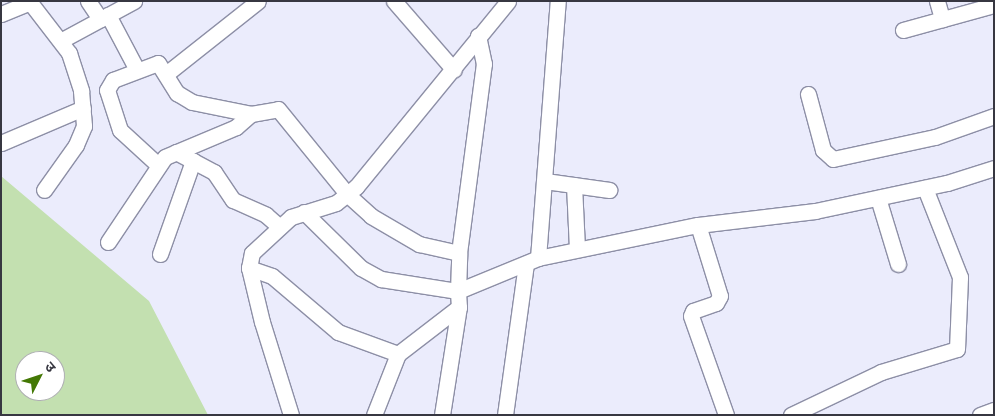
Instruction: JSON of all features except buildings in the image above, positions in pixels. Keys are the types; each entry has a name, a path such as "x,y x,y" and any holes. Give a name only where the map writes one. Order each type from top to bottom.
{"street":[{"path":"88,1 104,17 137,70"},
{"path":"62,40 134,1"},
{"path":"166,74 258,1"},
{"path":"394,1 454,70"},
{"path":"291,415 249,268 252,253 280,227 304,212 348,195 454,70 478,36 508,1"},
{"path":"505,415 545,181 558,1"},
{"path":"937,1 942,19"},
{"path":"1,14 30,2 62,40 75,67 82,108 81,136 44,190"},
{"path":"903,30 994,5"},
{"path":"442,415 459,299 458,253 484,64 478,36"},
{"path":"157,164 120,130 107,100 109,85 137,70 158,63 184,99 251,114 278,109 348,195 372,216 419,244 458,253"},
{"path":"808,94 823,150 833,159 935,137 994,116"},
{"path":"1,143 82,108"},
{"path":"108,242 157,164 176,152 236,127 251,114"},
{"path":"176,152 222,179 233,200 266,215 280,227"},
{"path":"160,254 193,161"},
{"path":"374,415 398,354 459,299 532,261 577,248 698,225 780,218 924,188 994,168"},
{"path":"545,181 609,190"},
{"path":"574,185 577,248"},
{"path":"791,415 881,372 957,349 960,277 924,188"},
{"path":"878,198 898,264"},
{"path":"304,212 361,268 381,279 459,299"},
{"path":"698,225 720,296 716,303 692,310 691,316 726,415"},
{"path":"249,268 272,276 338,332 398,354"},
{"path":"980,415 994,410"}],"green space":[{"path":"1,176 149,301 208,415 1,415"}]}
